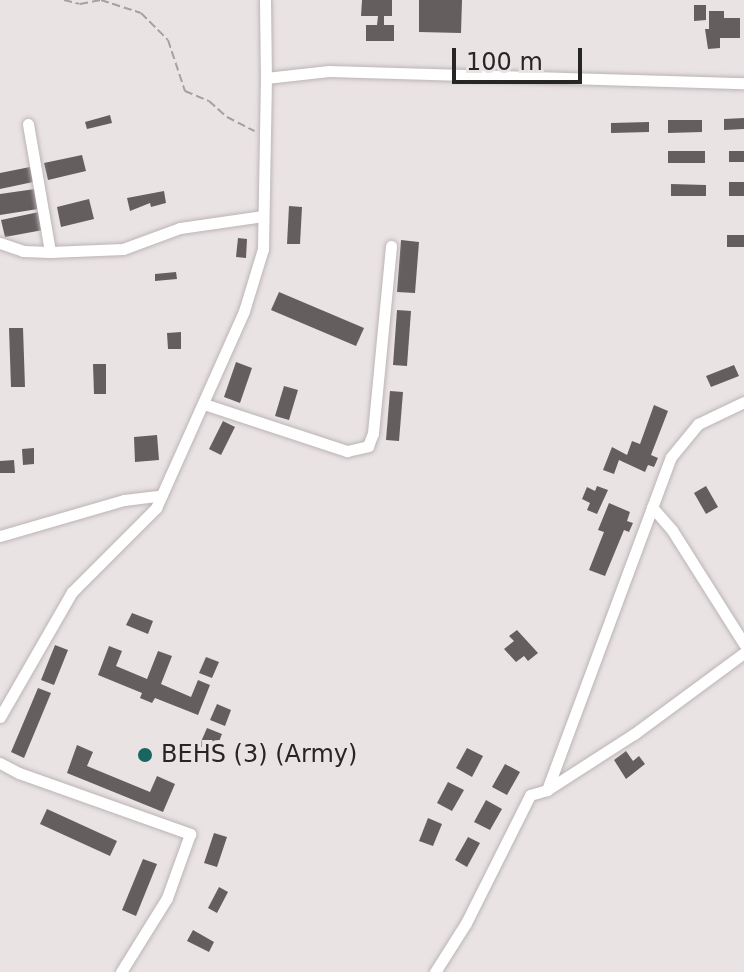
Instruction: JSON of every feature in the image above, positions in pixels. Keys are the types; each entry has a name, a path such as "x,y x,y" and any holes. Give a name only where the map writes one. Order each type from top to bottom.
{"street":[{"path":"0,717 72,592 156,508 244,311 263,249 265,0"},
{"path":"266,78 329,71 744,83"},
{"path":"28,124 50,252"},
{"path":"0,243 23,251 123,249 180,228 263,216"},
{"path":"204,404 347,451 368,446 373,433 391,246"},
{"path":"547,790 671,457 698,424 744,402"},
{"path":"0,536 124,500 162,495"},
{"path":"652,507 672,530 744,644"},
{"path":"435,972 466,923 530,795 547,790 634,734 744,653"},
{"path":"0,763 19,773 190,834 167,898 121,972"}],"path":[{"path":"64,0 80,4 101,0 141,13 168,40 185,91 209,101 227,117 263,136"}],"building":[{"path":"362,0 392,0 392,16 384,16 384,25 394,25 394,41 366,41 366,25 377,25 378,16 361,16"},
{"path":"419,0 462,0 461,33 419,32"},
{"path":"694,5 706,5 706,20 694,21"},
{"path":"709,11 724,11 724,18 740,18 740,38 720,38 720,48 708,49 705,29 709,29"},
{"path":"110,115 112,123 87,129 85,122"},
{"path":"744,118 744,129 724,130 724,119"},
{"path":"668,120 702,120 702,132 668,133"},
{"path":"649,122 649,132 611,133 611,123"},
{"path":"668,151 705,151 705,163 668,163"},
{"path":"729,151 744,151 744,162 729,162"},
{"path":"82,155 86,171 48,180 44,163"},
{"path":"30,167 33,182 0,189 0,173"},
{"path":"729,182 744,182 744,196 729,196"},
{"path":"671,184 706,185 706,196 671,196"},
{"path":"35,189 38,209 0,215 0,194"},
{"path":"164,191 166,203 151,207 150,203 130,211 127,198"},
{"path":"89,199 94,219 61,227 57,207"},
{"path":"289,206 302,207 300,244 287,244"},
{"path":"39,212 43,230 5,237 1,220"},
{"path":"727,235 744,235 744,247 727,247"},
{"path":"238,238 247,239 246,258 236,257"},
{"path":"401,240 419,242 415,293 397,292"},
{"path":"176,272 177,279 155,281 155,274"},
{"path":"279,292 364,328 356,346 271,310"},
{"path":"397,310 411,311 407,366 393,365"},
{"path":"9,328 23,328 25,387 11,387"},
{"path":"181,332 181,349 168,349 167,333"},
{"path":"236,362 252,368 240,403 224,397"},
{"path":"93,364 106,364 106,394 94,394"},
{"path":"734,365 739,376 711,387 706,376"},
{"path":"284,386 298,390 289,420 275,416"},
{"path":"390,391 403,392 399,441 386,440"},
{"path":"654,405 668,411 651,455 658,458 654,467 648,465 645,472 619,460 614,474 603,470 612,447 627,455 632,441 640,444"},
{"path":"223,421 235,427 221,455 209,449"},
{"path":"157,435 159,460 135,462 134,437"},
{"path":"34,448 34,464 23,465 22,449"},
{"path":"14,460 15,473 0,473 0,461"},
{"path":"597,486 608,490 597,514 587,510 590,503 582,499 587,487 595,491"},
{"path":"706,486 718,507 706,514 694,493"},
{"path":"609,503 630,512 627,521 633,523 629,532 624,530 605,576 589,570 604,532 598,530"},
{"path":"132,613 153,621 148,634 126,625"},
{"path":"517,630 538,653 528,661 524,656 516,662 504,649 514,641 509,636"},
{"path":"55,645 68,650 54,685 41,680"},
{"path":"109,646 122,651 116,666 147,679 158,651 172,656 161,684 191,697 198,680 210,685 198,715 155,698 152,703 140,698 142,693 98,675"},
{"path":"206,657 219,662 212,678 199,673"},
{"path":"38,688 51,693 24,758 11,752"},
{"path":"217,704 231,710 225,726 210,720"},
{"path":"207,728 222,734 213,757 197,751"},
{"path":"77,745 93,752 87,766 150,792 157,776 175,784 163,812 67,773"},
{"path":"467,748 483,756 472,777 456,768"},
{"path":"626,751 633,761 639,756 645,764 626,779 614,760"},
{"path":"505,764 520,772 507,795 492,787"},
{"path":"448,782 464,790 452,811 437,803"},
{"path":"486,800 502,809 490,830 474,822"},
{"path":"47,809 117,841 110,856 40,824"},
{"path":"428,818 442,824 433,846 419,841"},
{"path":"214,833 227,837 217,867 204,863"},
{"path":"468,837 480,843 467,867 455,860"},
{"path":"143,859 157,864 136,916 122,910"},
{"path":"219,887 228,892 217,913 208,908"},
{"path":"193,930 214,942 209,952 187,941"}],"place":[{"name":"BEHS (3) (Army)","path":"145,755"}]}
